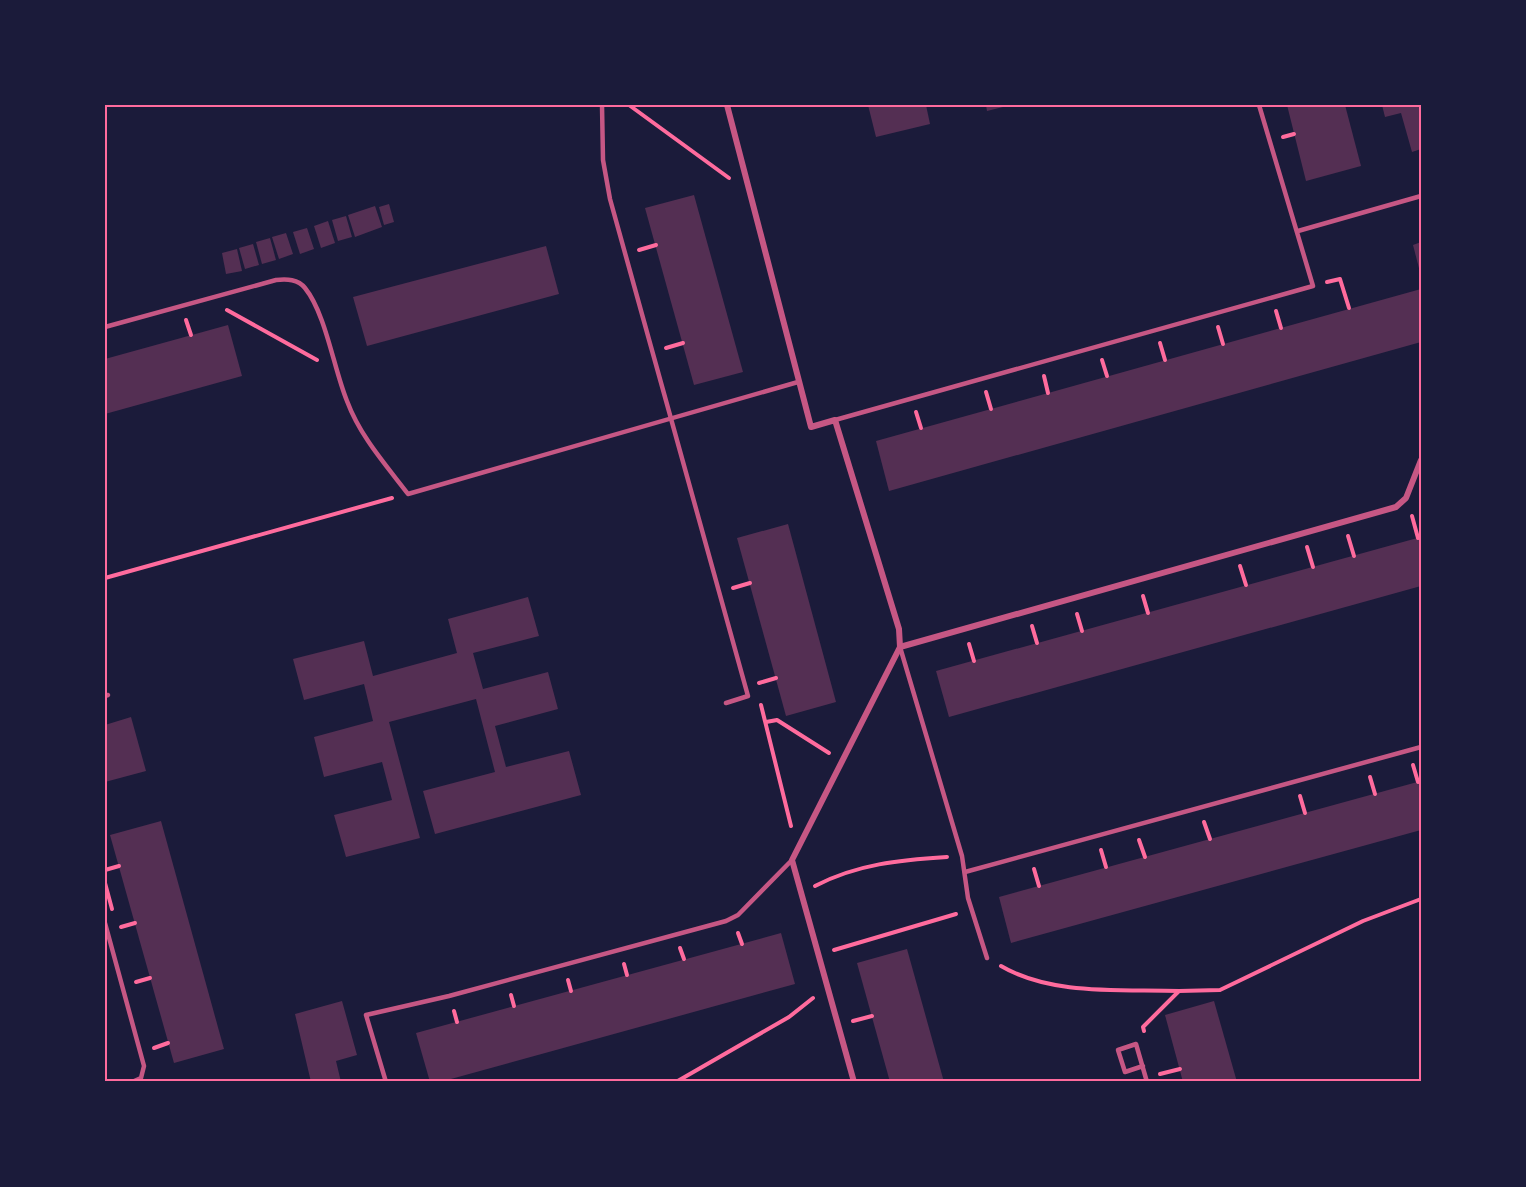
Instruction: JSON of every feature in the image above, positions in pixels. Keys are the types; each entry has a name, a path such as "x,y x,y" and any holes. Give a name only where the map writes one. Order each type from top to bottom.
{"street":[{"path":"727,105 811,427 835,420 899,629 900,646 792,860 854,1082"},
{"path":"900,646 1396,507 1406,498 1421,460"}],"lane":[{"path":"602,105 603,160 610,199 748,696 726,702"},
{"path":"835,420 1313,286 1259,105"},
{"path":"1298,231 1421,196"},
{"path":"105,327 288,279 305,287 361,431 408,494 798,382"},
{"path":"900,646 962,856 972,910 987,958"},
{"path":"965,872 1421,747"},
{"path":"386,1082 366,1015 449,996 726,921 738,915 792,860"},
{"path":"105,923 144,1066 141,1078 132,1082"},
{"path":"1143,1066 1125,1072 1118,1050 1136,1044 1143,1066 1147,1082"}],"path":[{"path":"629,105 749,193"},
{"path":"1313,286 1340,279 1349,308"},
{"path":"220,306 336,370"},
{"path":"191,335 185,316 194,314"},
{"path":"105,578 408,494"},
{"path":"732,599 729,589 750,583"},
{"path":"758,693 755,684 776,678"},
{"path":"761,703 796,853"},
{"path":"766,722 777,720 842,762"},
{"path":"801,893 828,879 882,862 962,856"},
{"path":"105,870 119,866"},
{"path":"987,958 1026,979 1070,986 1179,991 1220,990 1363,921 1421,898"},
{"path":"818,954 972,910"},
{"path":"117,927 135,923"},
{"path":"132,982 150,978"},
{"path":"676,1082 789,1017 827,984"},
{"path":"1146,1038 1143,1027 1179,991"},
{"path":"849,1022 872,1016"},
{"path":"1154,1068 1158,1082"},
{"path":"1156,1075 1180,1068"}],"building":[{"path":"868,105 926,105 930,124 876,137"},
{"path":"986,105 1007,105 1007,106 987,111"},
{"path":"1287,105 1345,105 1361,166 1306,181"},
{"path":"1382,105 1421,105 1421,149 1412,152 1401,113 1385,117"},
{"path":"694,195 743,372 694,385 645,208"},
{"path":"389,204 394,222 384,225 379,207"},
{"path":"375,206 382,227 355,237 348,215"},
{"path":"346,216 352,237 338,241 332,220"},
{"path":"328,221 335,243 321,248 314,226"},
{"path":"307,228 314,249 300,254 293,232"},
{"path":"286,233 293,254 279,259 272,237"},
{"path":"270,238 276,260 262,264 256,242"},
{"path":"1421,242 1421,272 1420,272 1413,245"},
{"path":"253,244 259,265 245,269 239,248"},
{"path":"546,246 559,294 367,346 353,297"},
{"path":"237,249 242,271 226,274 222,253"},
{"path":"1421,289 1421,342 889,491 876,441"},
{"path":"228,325 242,376 105,414 105,359"},
{"path":"788,524 836,702 786,716 737,538"},
{"path":"1421,537 1421,586 949,717 936,671"},
{"path":"528,597 539,636 473,653 483,689 548,672 558,709 495,726 506,767 569,751 581,795 435,834 423,791 495,772 476,699 389,722 420,838 346,857 334,815 392,800 382,762 324,777 314,737 373,721 364,684 304,700 293,659 364,641 373,676 457,653 448,619"},
{"path":"131,717 146,771 105,782 105,725"},
{"path":"1421,781 1421,830 1011,943 999,897"},
{"path":"161,821 224,1049 174,1063 110,835"},
{"path":"781,933 795,984 440,1082 430,1082 416,1033"},
{"path":"907,949 944,1082 890,1082 857,963"},
{"path":"342,1001 357,1055 336,1061 341,1082 311,1082 295,1014"},
{"path":"1214,1001 1237,1082 1183,1082 1165,1015"}]}
